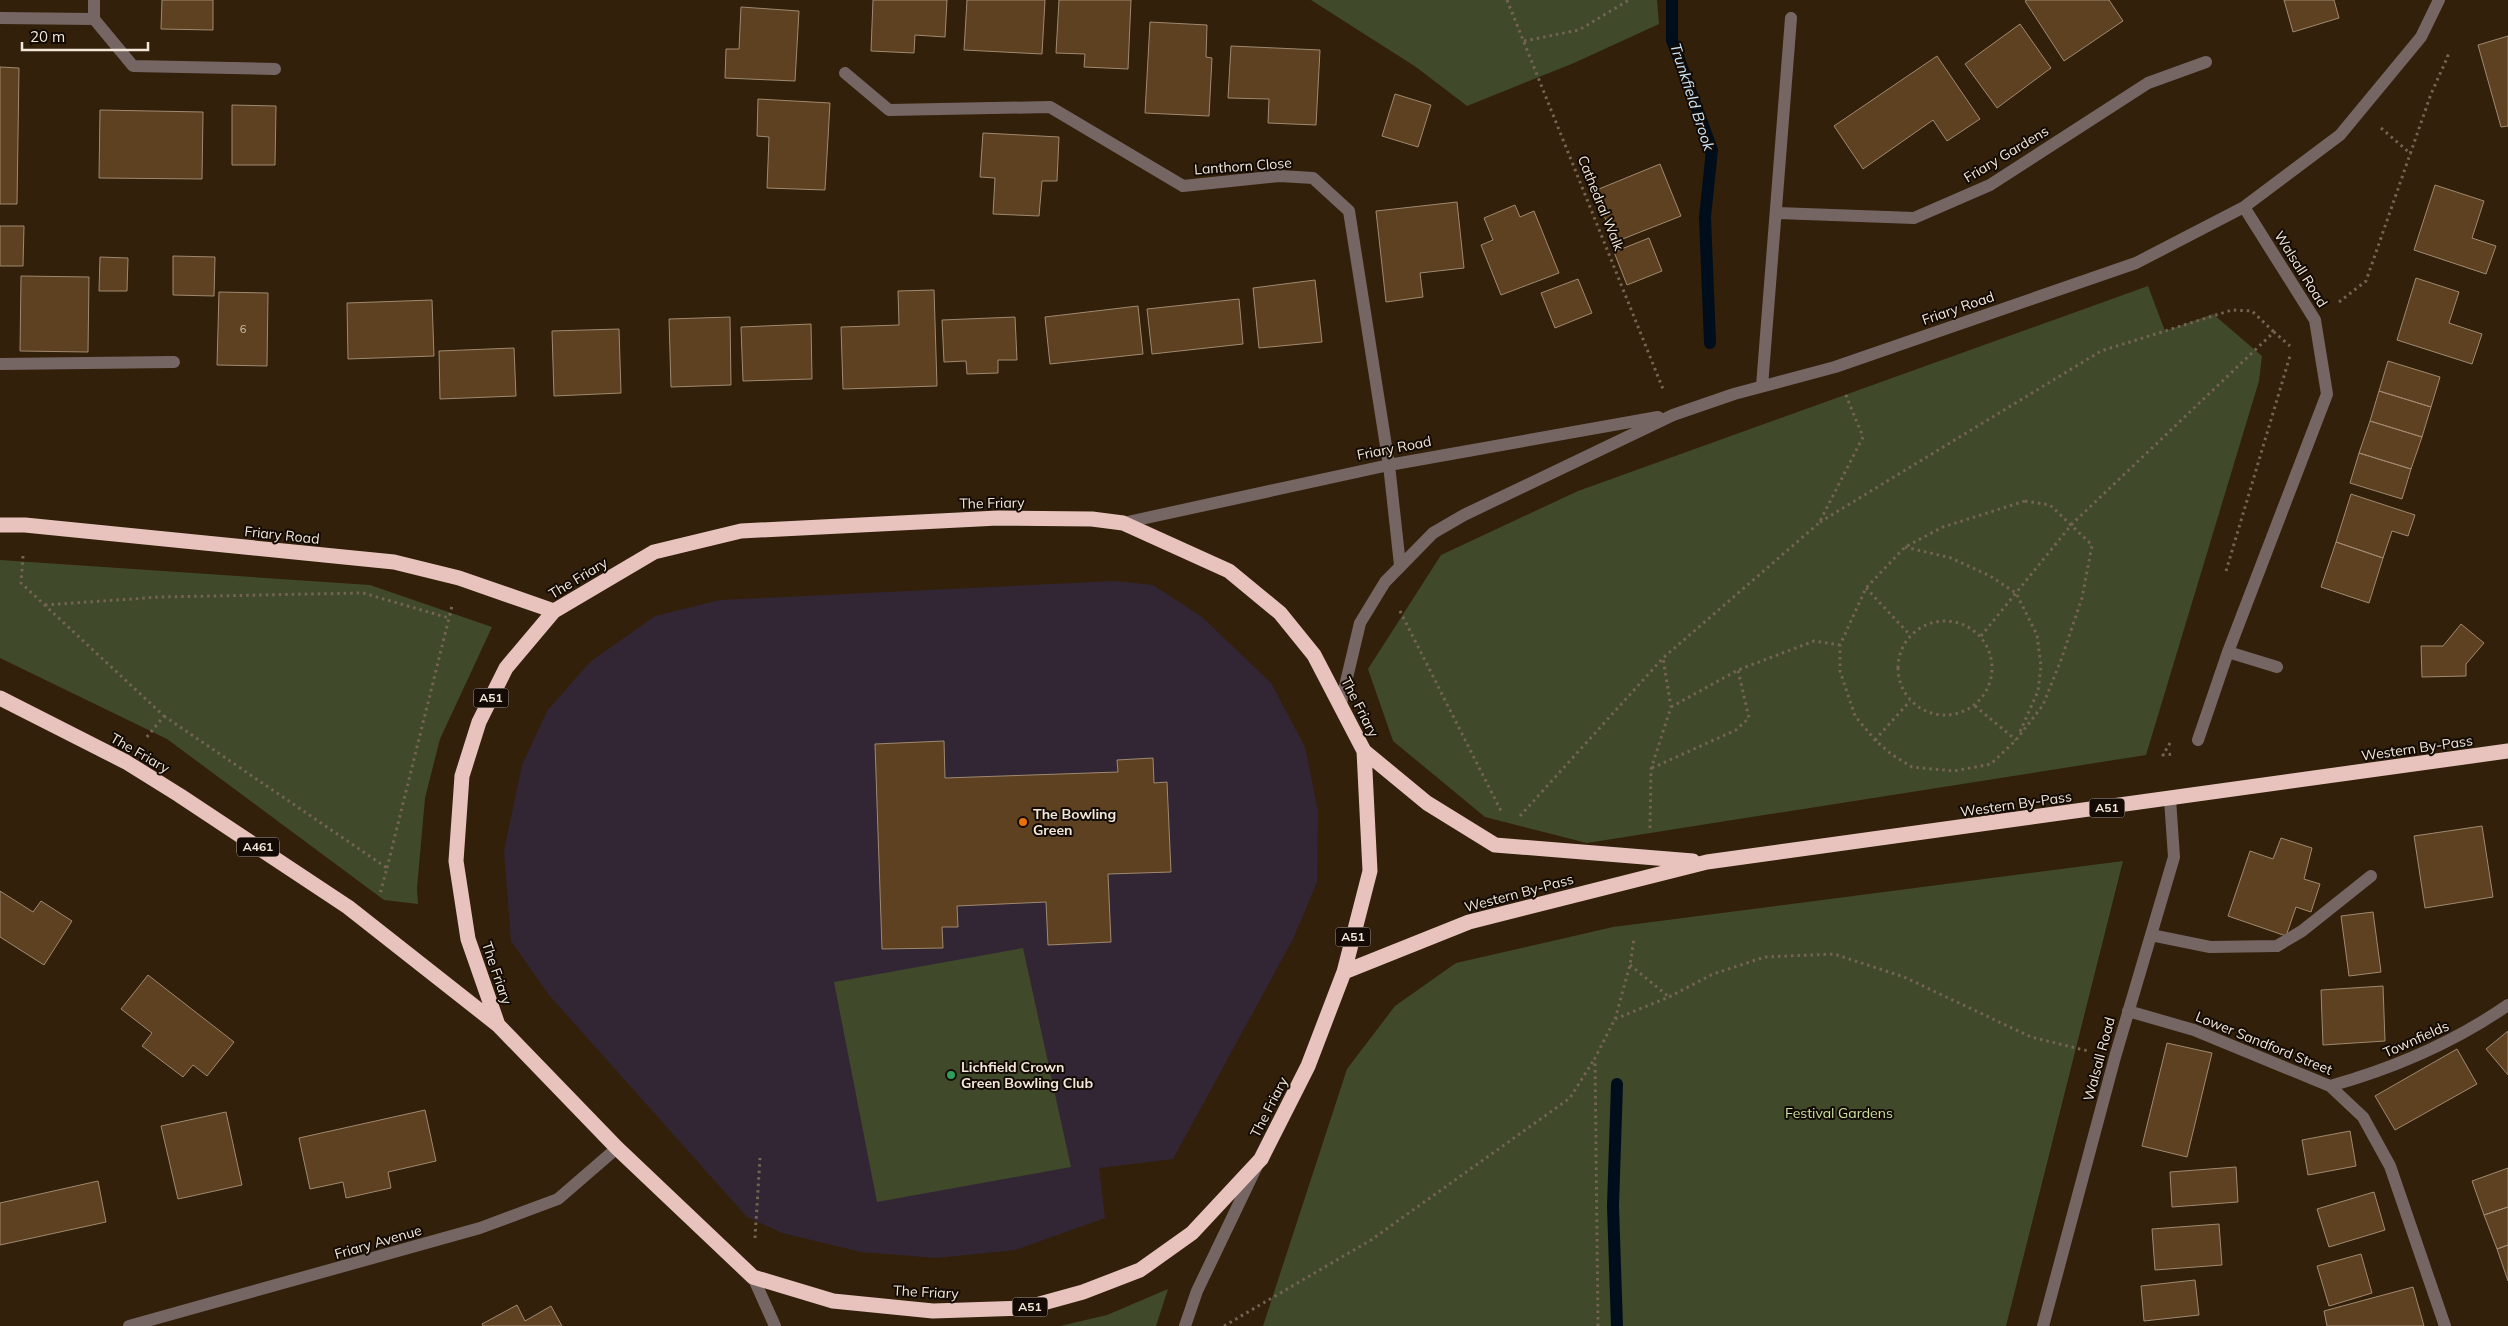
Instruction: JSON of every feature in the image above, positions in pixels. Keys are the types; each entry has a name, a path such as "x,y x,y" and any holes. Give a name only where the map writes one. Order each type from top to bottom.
{"highway":[{"name":"The Friary","path":"0,698 126,762 188,800 348,907 498,1025 617,1148 753,1277 833,1301 933,1311 1025,1308 1083,1292 1140,1270 1192,1233 1261,1158 1308,1066 1344,972 1370,871 1364,751 1341,703 1314,655 1280,613 1229,571 1123,523 1092,519 998,518 741,531 654,552 554,611 506,668 479,722 462,776 456,862 468,939 498,1025"},
{"name":"Friary Road","path":"0,525 25,525 394,562 459,578 554,611"},
{"name":"Western By-Pass","path":"1364,751 1427,803 1495,845 1706,862"},
{"name":"Western By-Pass","path":"1344,972 1469,922 1706,862 2508,751"}],"street":[{"path":"94,0 94,19 133,66 275,69"},
{"path":"2244,207 2340,135 2421,37 2439,0"},
{"path":"0,18 94,19"},
{"path":"1762,386 1791,18"},
{"name":"Friary Gardens","path":"1776,213 1914,218 1990,185 2148,83 2206,62"},
{"name":"Lanthorn Close","path":"845,73 889,110 1050,107 1183,186 1280,176 1313,178 1349,211 1390,464 1400,566"},
{"name":"Friary Road","path":"1341,703 1360,623 1385,582 1433,533 1464,515 1673,415 1762,386 1835,367 2136,263 2244,207"},
{"name":"Walsall Road","path":"2198,740 2228,652 2327,394 2316,320 2244,207"},
{"path":"0,364 174,362"},
{"name":"Friary Road","path":"1123,523 1390,464 1673,415"},
{"path":"2228,652 2277,667"},
{"name":"Walsall Road","path":"2043,1326 2128,1011 2174,857 2170,798"},
{"path":"2151,935 2210,947 2277,946 2302,931 2371,876"},
{"name":"Townfields","path":"2330,1086 2370,1075 2411,1059 2472,1030 2508,1005"},
{"name":"Lower Sandford Street","path":"2128,1011 2194,1030 2330,1086 2363,1117 2390,1166 2445,1326"},
{"name":"Friary Avenue","path":"129,1326 480,1228 558,1199 617,1148"},
{"name":"The Friary","path":"1185,1326 1197,1291 1261,1158"},
{"name":"The Friary","path":"753,1277 775,1326"}],"path":[{"name":"Cathedral Walk","path":"1507,0 1673,415"},
{"path":"1524,41 1579,30 1630,0"},
{"path":"2225,573 2292,348 2316,320 2366,281 2431,94 2448,56 2421,37"},
{"path":"2360,110 2411,154"},
{"path":"1495,845 1662,658 1819,523 2101,350 2232,310 2252,311 2292,348"},
{"path":"1981,636 2072,524 2274,332"},
{"path":"1819,523 1863,438 1835,367"},
{"path":"2025,501 2050,505 2092,545 2082,598 2061,660 2043,705 2016,740 1990,764 1954,771 1912,767 1891,754 1875,740 1855,716 1840,671 1840,645 1866,588 1905,547 1943,527 2025,501"},
{"path":"25,525 21,583 164,716 388,868"},
{"path":"1905,547 1960,562 1990,576 2016,593 2037,635 2041,666 2038,691 2016,740"},
{"path":"371,926 388,868 459,578"},
{"path":"1385,582 1511,826"},
{"path":"1866,588 1910,636"},
{"path":"45,605 160,597 363,593 449,618"},
{"path":"1946,620 1965,625 1981,636 1990,653 1993,672 1987,691 1975,706 1959,714 1941,716 1924,712 1910,701 1900,686 1897,668 1901,650 1910,636 1927,624 1946,620"},
{"path":"1671,707 1738,670 1814,641 1840,645"},
{"path":"1650,834 1651,769 1671,707 1662,658"},
{"path":"1651,769 1736,730 1749,718 1738,670"},
{"path":"1875,740 1910,701"},
{"path":"1975,706 2016,740"},
{"path":"126,762 164,716"},
{"path":"1224,1326 1370,1240 1570,1098 1596,1058 1615,1019 1630,965 1634,939"},
{"path":"1615,1019 1669,997 1713,974 1765,957 1834,954 1904,977 2031,1036 2115,1058"},
{"path":"1630,965 1669,997"},
{"path":"1596,1058 1598,1326"},
{"path":"753,1277 760,1158"}],"shaded area":[{"path":"1115,581 1153,585 1202,617 1271,683 1305,747 1318,811 1317,882 1293,939 1173,1159 1099,1168 1105,1218 1015,1250 937,1258 861,1252 782,1233 747,1217 549,995 511,941 504,851 522,765 547,711 590,662 655,616 720,600"}],"green space":[{"path":"1311,0 1657,0 1659,24 1574,63 1467,106 1416,67"},
{"path":"2148,286 2165,331 2213,314 2262,356 2259,381 2146,755 1587,843 1485,817 1393,741 1368,669 1441,555 1578,491"},
{"path":"0,560 370,585 492,627 440,739 425,798 417,888 418,904 384,900 167,739 0,658"},
{"name":"Festival Gardens","path":"2123,861 2006,1326 1263,1326 1347,1069 1395,1006 1456,963 1613,927"},
{"name":"Lichfield Crown Green Bowling Club","path":"1023,948 1071,1167 877,1202 834,982"},
{"path":"1168,1289 1156,1326 1060,1326 1107,1315"}],"building":[{"path":"162,0 213,0 213,30 161,29"},
{"path":"873,0 947,0 945,37 915,35 914,53 871,51"},
{"path":"967,0 1045,0 1042,54 964,50"},
{"path":"1059,0 1131,0 1128,69 1084,67 1085,54 1056,53"},
{"path":"2109,0 2123,21 2064,61 2025,1"},
{"path":"2284,0 2334,0 2339,18 2293,32"},
{"path":"741,7 799,11 795,81 725,78 726,49 739,49"},
{"path":"1150,22 1207,25 1206,57 1212,58 1209,116 1145,113"},
{"path":"2020,24 2051,68 1997,108 1965,64"},
{"path":"2508,36 2508,126 2501,127 2478,45"},
{"path":"1231,46 1320,50 1316,125 1268,123 1269,99 1228,98"},
{"path":"1937,56 1980,119 1947,141 1933,120 1863,169 1834,126"},
{"path":"0,67 19,68 17,204 0,204"},
{"path":"1395,94 1431,105 1418,147 1382,136"},
{"path":"758,99 830,103 825,190 767,188 769,137 757,136"},
{"path":"232,105 276,106 275,165 232,165"},
{"path":"100,110 203,112 202,179 99,178"},
{"path":"983,133 1059,137 1057,181 1042,181 1039,216 993,214 995,178 980,177"},
{"path":"1660,164 1681,216 1615,242 1594,191"},
{"path":"2435,185 2484,201 2472,238 2496,246 2486,274 2414,250"},
{"path":"1457,202 1464,268 1420,273 1423,297 1386,302 1376,211"},
{"path":"1515,205 1520,217 1534,211 1559,273 1501,295 1481,245 1493,240 1484,218"},
{"path":"0,226 24,226 23,266 0,266"},
{"path":"1649,238 1662,271 1627,285 1614,252"},
{"path":"173,256 215,257 214,296 173,295"},
{"path":"100,257 128,258 127,291 99,291"},
{"path":"21,276 89,277 88,352 20,351"},
{"path":"2416,278 2459,292 2449,323 2482,334 2472,364 2397,340"},
{"path":"1578,279 1592,313 1555,328 1541,293"},
{"path":"1315,280 1322,342 1259,348 1253,288"},
{"path":"934,290 937,386 843,389 841,327 899,325 898,291"},
{"path":"219,292 268,293 267,366 217,365"},
{"path":"1239,299 1243,344 1152,354 1147,309"},
{"path":"432,300 434,356 348,359 347,303"},
{"path":"1138,306 1143,354 1050,364 1045,317"},
{"path":"730,317 731,385 671,387 669,319"},
{"path":"1015,317 1017,360 998,360 998,373 967,374 966,361 944,362 942,320"},
{"path":"811,324 812,379 743,381 741,327"},
{"path":"619,329 621,393 554,396 552,331"},
{"path":"514,348 516,396 440,399 439,351"},
{"path":"2388,361 2440,377 2431,407 2379,391"},
{"path":"2379,391 2431,407 2422,437 2370,421"},
{"path":"2370,421 2422,437 2411,469 2359,453"},
{"path":"2359,453 2411,469 2402,499 2350,483"},
{"path":"2351,494 2415,515 2408,536 2392,531 2383,558 2336,542"},
{"path":"2336,542 2383,558 2369,603 2321,587"},
{"path":"2461,624 2484,643 2466,664 2466,676 2422,677 2421,646 2443,646"},
{"name":"The Bowling Green","path":"944,741 945,778 1118,772 1117,760 1153,758 1154,783 1167,782 1171,872 1108,874 1111,942 1048,945 1046,902 957,906 958,927 942,927 943,948 882,949 875,744"},
{"path":"2482,826 2493,897 2425,908 2414,836"},
{"path":"2281,838 2312,848 2304,879 2320,884 2311,912 2296,907 2286,936 2228,916 2250,851 2273,859"},
{"path":"0,891 33,912 41,901 72,921 44,965 0,937"},
{"path":"2373,912 2381,972 2349,976 2341,916"},
{"path":"148,975 234,1042 207,1076 193,1065 183,1077 142,1046 152,1033 121,1009"},
{"path":"2383,986 2385,1041 2323,1045 2321,990"},
{"path":"2508,1031 2508,1075 2486,1049"},
{"path":"2167,1043 2212,1053 2187,1157 2142,1146"},
{"path":"2457,1049 2477,1084 2395,1130 2375,1096"},
{"path":"425,1110 436,1161 388,1172 391,1188 346,1198 343,1182 310,1189 299,1138"},
{"path":"226,1112 242,1185 178,1199 161,1126"},
{"path":"2350,1131 2356,1166 2308,1175 2302,1140"},
{"path":"2236,1167 2238,1202 2172,1207 2170,1172"},
{"path":"2508,1168 2508,1207 2484,1215 2472,1181"},
{"path":"98,1181 106,1222 0,1245 0,1203"},
{"path":"2374,1192 2385,1230 2329,1247 2317,1209"},
{"path":"2508,1207 2508,1245 2497,1249 2484,1215"},
{"path":"2219,1224 2222,1265 2155,1270 2152,1229"},
{"path":"2508,1245 2508,1281 2497,1249"},
{"path":"2361,1254 2372,1293 2329,1306 2317,1266"},
{"path":"2195,1280 2199,1315 2144,1321 2141,1286"},
{"path":"2413,1287 2424,1326 2327,1326 2324,1311"},
{"path":"517,1305 525,1321 551,1306 562,1326 483,1326 482,1324"}],"waterway":[{"name":"Trunkfield Brook","path":"1672,0 1672,40 1712,150 1705,217 1710,343"},
{"path":"1617,1084 1613,1206 1617,1326"}],"place":[{"name":"The Bowling Green","path":"1023,822"},
{"name":"Lichfield Crown Green Bowling Club","path":"951,1075"}]}
